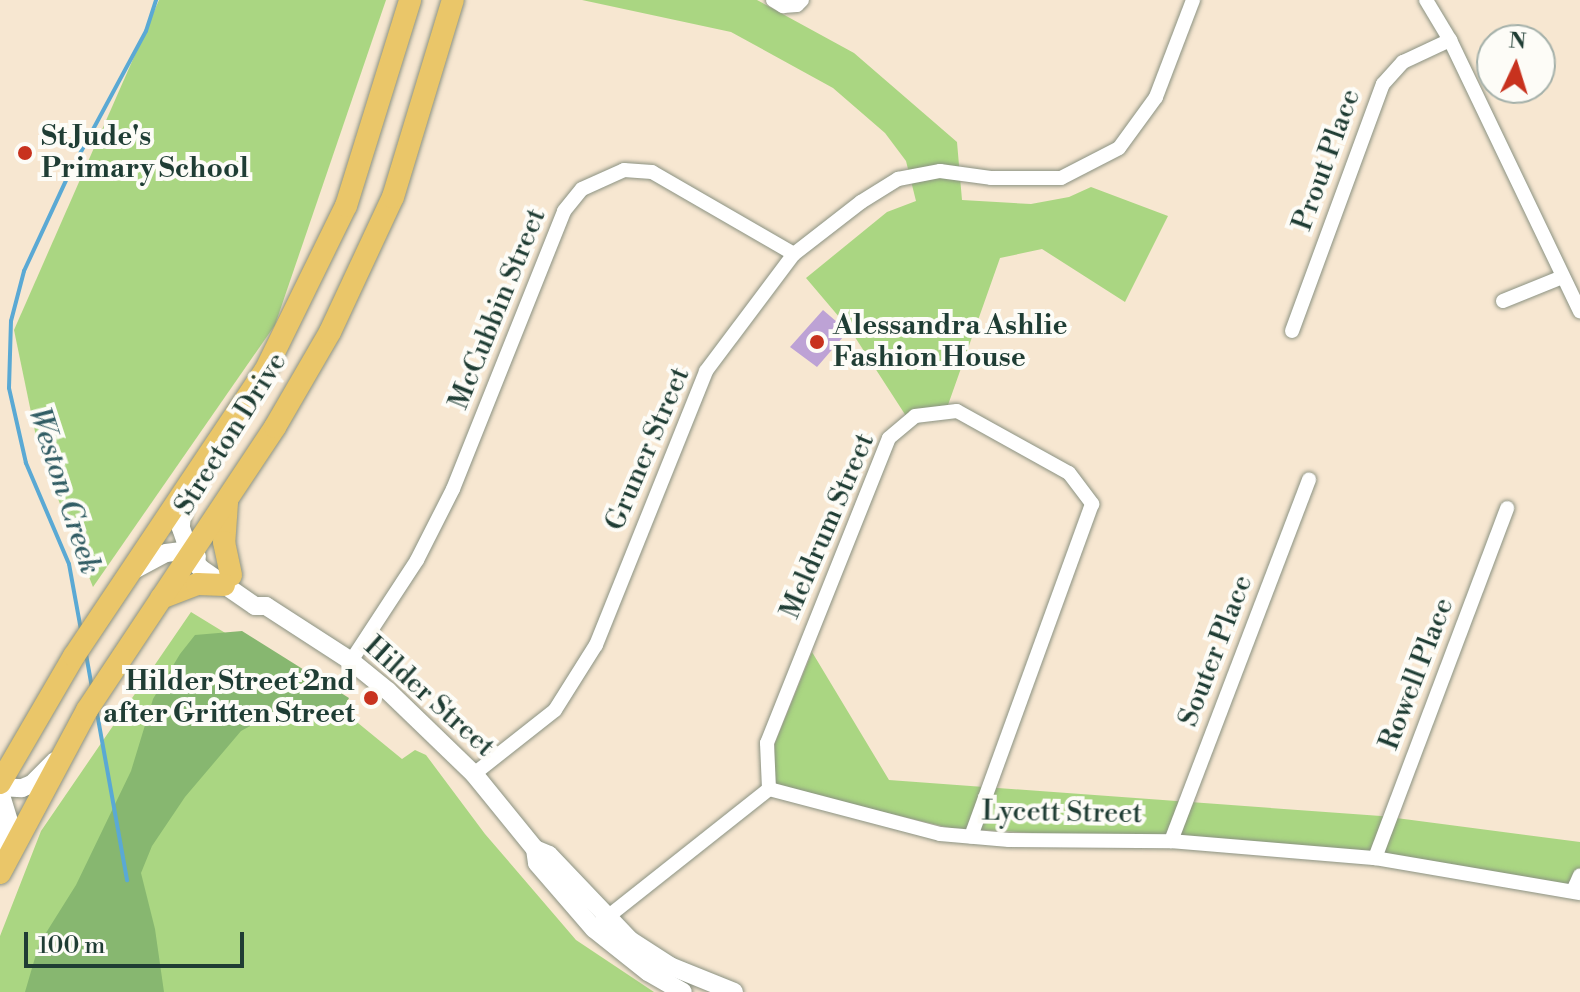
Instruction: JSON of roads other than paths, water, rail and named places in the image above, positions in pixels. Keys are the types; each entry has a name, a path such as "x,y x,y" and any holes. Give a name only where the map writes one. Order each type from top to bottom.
{"main road":[{"name":"Streeton Drive","path":"0,787 23,741 74,656 265,371 346,206 410,0"},
{"name":"Streeton Drive","path":"3,865 87,710 275,427 330,332 393,197 453,0"},
{"path":"161,598 197,584 228,580 224,542 228,498"},
{"path":"0,748 23,741"}],"street":[{"path":"773,0 783,6 797,5 802,0"},
{"name":"Gruner Street","path":"474,774 555,710 588,658 706,371 794,254 861,202 898,179 940,171 991,178 1061,178 1119,148 1156,97 1193,0"},
{"path":"1426,0 1450,40 1580,311"},
{"name":"Prout Place","path":"1292,331 1383,84 1403,62 1450,40"},
{"name":"McCubbin Street","path":"351,661 417,560 453,489 564,211 582,189 624,170 652,172 794,254"},
{"path":"1503,301 1562,277"},
{"name":"Meldrum Street","path":"769,789 767,743 889,438 915,416 957,411 1069,473 1092,504 971,837"},
{"name":"Souter Place","path":"1171,841 1309,479"},
{"path":"127,574 166,553 190,554 181,528 184,491"},
{"name":"Rowell Place","path":"1375,858 1507,508"},
{"name":"Hilder Street","path":"190,554 228,580 263,598 266,606 351,661 474,774 535,849 537,863 648,972 683,992"},
{"path":"3,865 9,822 0,787 22,788 32,784 62,753"},
{"path":"599,924 769,789"},
{"name":"Lycett Street","path":"769,789 940,834 1171,841 1375,858 1576,892"},
{"path":"1576,892 1580,875"},
{"name":"Hilder Street","path":"599,924 670,966 734,992"}],"waterway":[{"name":"Weston Creek","path":"81,630 69,564 26,463 9,388 11,321 24,271 69,174 146,31 156,0"},
{"name":"Weston Creek","path":"86,654 92,689"},
{"name":"Weston Creek","path":"97,713 127,880"}],"place":[{"name":"St Jude's Primary School","path":"25,153"},
{"name":"Alessandra Ashlie Fashion House","path":"817,342"},
{"name":"Hilder Street 2nd after Gritten Street","path":"371,698"}]}
